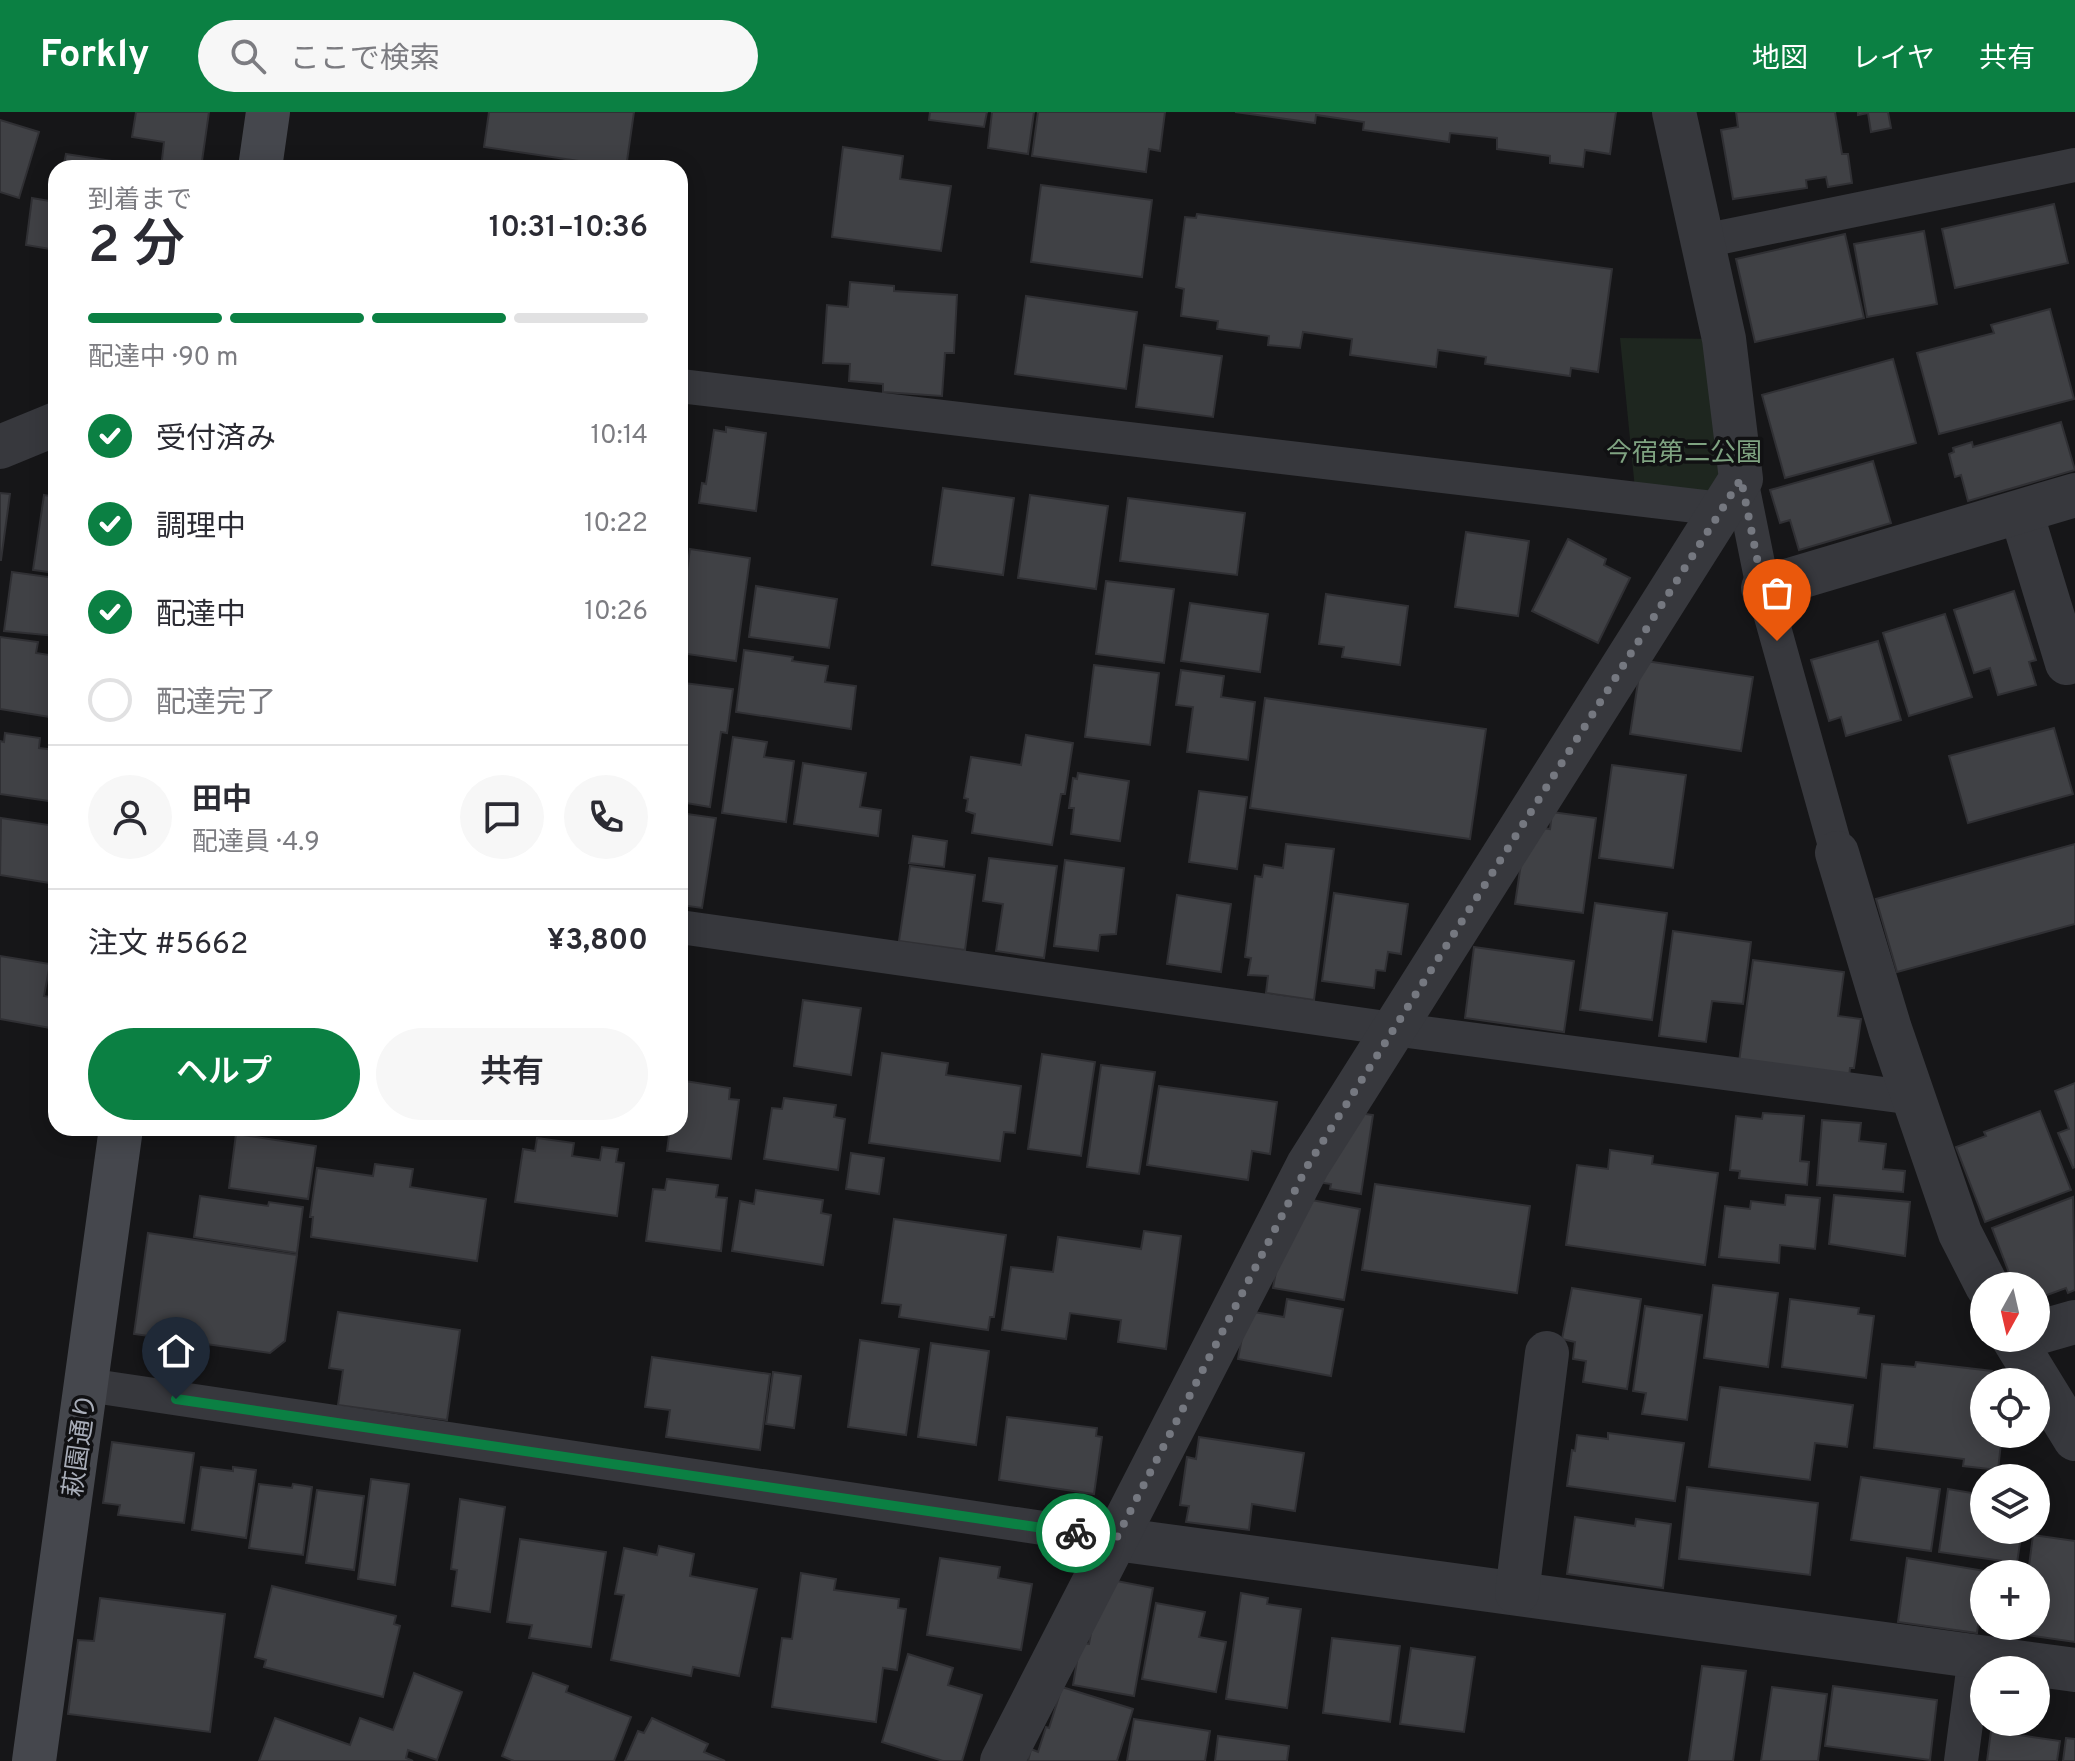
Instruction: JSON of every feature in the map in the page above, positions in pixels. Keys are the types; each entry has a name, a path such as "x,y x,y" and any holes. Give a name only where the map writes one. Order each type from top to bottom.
{"street":[{"path":"261,160 268,112"},
{"path":"1002,1761 1308,1165 1731,494 1724,339 1674,112"},
{"path":"0,447 48,427"},
{"path":"1763,588 2075,495"},
{"path":"2021,512 2067,663"},
{"path":"1837,853 1890,1029 1960,1233 1980,1272"},
{"name":"萩園通り","path":"34,1761 120,1136"},
{"path":"2050,1329 2075,1322"},
{"path":"2028,1352 2075,1439"},
{"path":"1517,1593 1547,1353"},
{"path":"1116,1539 1975,1656"},
{"path":"2050,1666 2075,1670"}],"lane":[{"path":"1703,241 2075,165"},
{"path":"688,387 1731,494 1763,588 1837,853"},
{"path":"688,928 1393,1029 1914,1098"},
{"path":"87,1385 1116,1539"},
{"path":"1961,1761 1970,1694"}],"green space":[{"name":"今宿第二公園","path":"1620,338 1724,339 1721,509 1636,499"}],"building":[{"path":"136,112 209,112 202,160 162,160 164,142 132,137"},
{"path":"489,112 634,112 627,160 572,160 484,147"},
{"path":"930,112 987,112 984,127 929,120"},
{"path":"992,112 1034,112 1028,154 988,148"},
{"path":"1038,112 1165,112 1160,151 1149,149 1146,172 1032,156"},
{"path":"1235,112 1616,112 1610,154 1585,150 1583,167 1550,163 1550,156 1497,149 1497,138 1450,133 1449,142 1363,130 1364,122 1316,115 1315,123"},
{"path":"1736,112 1835,112 1842,154 1848,154 1852,183 1828,187 1826,177 1806,180 1807,188 1733,199 1721,130 1738,127"},
{"path":"1858,112 1888,112 1891,128 1871,132 1868,113 1858,115"},
{"path":"0,120 39,132 19,198 0,192"},
{"path":"843,147 903,156 900,179 951,186 941,251 832,237"},
{"path":"66,154 105,160 65,160"},
{"path":"1041,185 1152,200 1142,277 1031,262"},
{"path":"32,198 48,201 48,249 26,245"},
{"path":"2054,204 2068,263 1955,288 1942,229"},
{"path":"1197,214 1612,269 1598,372 1571,368 1570,376 1485,364 1486,357 1438,350 1436,367 1350,355 1352,339 1303,332 1300,348 1268,345 1269,336 1217,329 1218,321 1181,316 1184,289 1176,287 1185,217 1196,218"},
{"path":"1924,231 1937,304 1867,317 1854,244"},
{"path":"1845,234 1864,318 1755,342 1736,259"},
{"path":"850,282 894,286 894,291 957,295 954,353 945,353 942,396 883,392 883,384 849,381 850,364 823,363 827,305 848,307"},
{"path":"1026,296 1137,312 1126,389 1015,374"},
{"path":"2050,309 2074,399 1939,434 1917,353 1994,333 1991,325"},
{"path":"1144,345 1222,356 1213,417 1136,407"},
{"path":"1893,359 1916,443 1785,478 1762,395"},
{"path":"2061,422 2075,470 1968,501 1961,475 1955,477 1949,454 1954,452 1953,448 1972,442 1973,447"},
{"path":"726,427 766,433 756,511 699,503 702,483 706,484 714,430 726,432"},
{"path":"1873,461 1891,523 1799,550 1790,520 1780,523 1770,490"},
{"path":"943,488 1014,498 1003,575 932,565"},
{"path":"0,493 10,494 1,560 0,560"},
{"path":"44,495 48,496 48,572 33,570"},
{"path":"1030,495 1108,506 1096,589 1018,578"},
{"path":"1128,498 1245,513 1237,575 1120,561"},
{"path":"1466,532 1529,541 1518,616 1455,607"},
{"path":"1568,539 1606,559 1604,565 1630,578 1598,643 1532,611"},
{"path":"690,549 750,558 736,661 688,654"},
{"path":"12,572 48,577 48,635 4,631"},
{"path":"1106,581 1174,589 1164,663 1096,654"},
{"path":"756,586 837,599 829,648 749,637"},
{"path":"2014,591 2036,660 2029,662 2036,685 1998,695 1990,668 1974,673 1954,610"},
{"path":"1326,594 1408,606 1400,665 1342,657 1344,647 1319,644"},
{"path":"1190,603 1268,614 1260,672 1181,661"},
{"path":"1945,614 1972,697 1909,716 1883,633"},
{"path":"0,637 38,642 36,653 48,655 48,717 0,709"},
{"path":"1878,641 1901,720 1846,736 1841,717 1829,721 1811,660"},
{"path":"744,650 828,666 825,682 856,686 851,729 736,712"},
{"path":"1646,661 1753,677 1741,751 1630,734 1640,669"},
{"path":"1094,665 1159,673 1150,745 1085,737"},
{"path":"1181,670 1224,676 1221,697 1255,702 1248,760 1187,752 1193,707 1176,705"},
{"path":"688,683 733,689 727,733 721,732 710,807 688,803"},
{"path":"1265,698 1486,729 1470,839 1250,808"},
{"path":"2054,728 2073,794 1968,823 1949,756"},
{"path":"5,733 40,738 39,748 48,749 48,801 0,794 0,741 4,742"},
{"path":"1026,735 1073,743 1065,794 1061,794 1052,845 972,833 975,814 966,811 968,799 964,798 971,757 1021,765"},
{"path":"733,737 767,742 764,757 794,761 786,822 722,813"},
{"path":"803,763 866,773 860,807 881,810 878,836 794,824"},
{"path":"1612,765 1686,775 1673,868 1599,858"},
{"path":"1078,773 1129,781 1120,841 1071,834 1074,808 1069,808 1073,778 1077,779"},
{"path":"1199,791 1247,797 1237,869 1189,862"},
{"path":"1552,812 1596,818 1583,913 1515,904 1530,826 1550,829"},
{"path":"688,814 716,818 702,908 688,906"},
{"path":"1,818 48,825 48,883 0,875"},
{"path":"913,836 947,841 944,867 909,863"},
{"path":"1286,844 1334,849 1314,1000 1266,993 1268,976 1248,975 1251,958 1245,957 1255,876 1262,877 1264,865 1283,868"},
{"path":"2075,844 2075,924 1897,972 1876,899"},
{"path":"989,858 1057,866 1044,958 996,951 1003,904 983,901"},
{"path":"1065,860 1124,868 1116,934 1100,935 1098,951 1054,946"},
{"path":"910,866 975,875 965,950 899,941"},
{"path":"1334,893 1408,904 1401,954 1388,952 1385,971 1376,970 1374,988 1322,981"},
{"path":"1177,895 1231,904 1221,972 1167,964"},
{"path":"1595,903 1667,913 1652,1020 1580,1010"},
{"path":"1673,931 1751,942 1743,1004 1712,1001 1706,1042 1659,1036"},
{"path":"1474,947 1574,961 1564,1032 1465,1018"},
{"path":"0,956 48,964 44,996 48,997 48,1028 0,1019"},
{"path":"1753,960 1844,972 1838,1016 1861,1019 1854,1068 1850,1068 1849,1077 1739,1062"},
{"path":"803,1000 861,1008 851,1075 794,1066"},
{"path":"882,1053 948,1063 946,1075 1021,1086 1015,1133 1004,1132 1000,1161 869,1143"},
{"path":"1042,1054 1095,1062 1081,1156 1028,1149"},
{"path":"1101,1065 1155,1072 1139,1174 1087,1167"},
{"path":"688,1081 730,1088 729,1099 739,1100 731,1159 667,1151 669,1136 688,1136"},
{"path":"2075,1083 2073,1168 2058,1133 2069,1129 2055,1091"},
{"path":"1159,1086 1277,1102 1270,1154 1252,1151 1248,1180 1147,1165"},
{"path":"784,1098 836,1105 834,1117 845,1119 838,1170 764,1159 772,1108 782,1109"},
{"path":"2040,1111 2071,1190 1985,1222 1956,1147 1986,1136 1984,1132"},
{"path":"1351,1112 1373,1115 1361,1194 1330,1189 1331,1184 1317,1182"},
{"path":"1763,1113 1804,1116 1800,1161 1809,1162 1807,1185 1739,1178 1740,1171 1730,1170 1736,1116 1762,1119"},
{"path":"1822,1120 1861,1123 1859,1141 1886,1144 1883,1169 1905,1171 1903,1192 1817,1185"},
{"path":"236,1136 316,1146 308,1199 229,1188"},
{"path":"537,1138 574,1143 572,1156 600,1160 602,1147 618,1149 616,1162 624,1163 617,1216 515,1202 523,1149 535,1151"},
{"path":"1610,1150 1653,1156 1652,1164 1718,1173 1705,1265 1566,1245 1577,1165 1608,1169"},
{"path":"851,1153 884,1158 879,1194 846,1189"},
{"path":"375,1164 413,1169 410,1187 486,1199 477,1261 311,1237 313,1217 310,1217 317,1168 373,1176"},
{"path":"667,1179 718,1185 716,1197 727,1198 721,1251 646,1241 653,1189 665,1190"},
{"path":"1375,1184 1530,1206 1517,1293 1362,1270"},
{"path":"756,1190 823,1200 821,1213 831,1215 823,1265 732,1251 740,1201 754,1204"},
{"path":"1786,1195 1820,1198 1815,1249 1780,1245 1779,1263 1719,1257 1725,1206 1750,1209 1751,1201 1785,1205"},
{"path":"1834,1195 1910,1202 1905,1256 1829,1244"},
{"path":"200,1196 268,1206 269,1202 303,1207 297,1253 194,1237"},
{"path":"2073,1197 2075,1290 2068,1293 2066,1288 2050,1294 2050,1272 2009,1272 1992,1228"},
{"path":"1301,1198 1360,1209 1344,1300 1273,1288 1286,1217"},
{"path":"894,1219 1006,1235 994,1317 990,1317 988,1330 899,1317 901,1305 882,1303"},
{"path":"1144,1231 1181,1236 1166,1349 1118,1342 1121,1320 1070,1313 1066,1339 1002,1330 1011,1267 1053,1272 1058,1237 1141,1249"},
{"path":"148,1233 297,1255 285,1341 270,1353 134,1334"},
{"path":"1713,1285 1778,1293 1768,1367 1704,1358"},
{"path":"1572,1288 1641,1299 1627,1389 1583,1382 1586,1361 1573,1359 1575,1342 1562,1339"},
{"path":"1287,1299 1343,1309 1331,1376 1238,1359 1247,1311 1284,1317"},
{"path":"1790,1299 1859,1308 1858,1314 1874,1316 1866,1378 1782,1367"},
{"path":"1645,1306 1702,1315 1687,1420 1642,1414 1646,1393 1633,1391"},
{"path":"338,1312 460,1330 447,1420 338,1405 343,1370 329,1368"},
{"path":"860,1340 919,1349 906,1435 848,1427"},
{"path":"931,1343 989,1351 976,1445 918,1437"},
{"path":"652,1357 770,1374 760,1450 666,1437 670,1410 645,1407"},
{"path":"1916,1362 1970,1368 1970,1448 2000,1448 1999,1464 1963,1466 1964,1459 1874,1448 1882,1364 1915,1367"},
{"path":"773,1372 801,1376 794,1428 766,1424"},
{"path":"1720,1387 1853,1405 1847,1447 1815,1443 1810,1480 1709,1467"},
{"path":"1007,1417 1097,1428 1096,1436 1102,1437 1094,1494 999,1480"},
{"path":"1608,1433 1684,1443 1675,1501 1567,1486 1577,1435 1608,1439"},
{"path":"1199,1437 1304,1453 1295,1511 1252,1504 1249,1530 1186,1522 1189,1506 1180,1505 1187,1457 1196,1459"},
{"path":"112,1442 194,1453 184,1523 118,1515 120,1505 103,1503"},
{"path":"201,1467 256,1470 246,1538 192,1530"},
{"path":"1861,1477 1940,1489 1931,1551 1851,1540"},
{"path":"371,1479 409,1484 395,1585 358,1579"},
{"path":"259,1484 312,1487 303,1555 249,1548"},
{"path":"1687,1487 1818,1503 1810,1575 1679,1559"},
{"path":"1948,1489 1970,1493 1970,1544 2020,1544 2017,1560 1939,1552"},
{"path":"317,1490 364,1496 354,1570 306,1563"},
{"path":"460,1499 505,1507 490,1612 452,1606 457,1570 451,1569"},
{"path":"1575,1517 1635,1526 1636,1519 1671,1524 1663,1588 1567,1574"},
{"path":"2050,1537 2075,1541 2075,1642 2050,1638 2050,1560 2030,1560 2032,1544 2050,1544"},
{"path":"520,1539 606,1552 591,1647 529,1638 532,1625 507,1622"},
{"path":"659,1546 694,1554 690,1576 757,1589 739,1676 693,1667 691,1676 611,1660 624,1595 615,1594 624,1548 657,1555"},
{"path":"940,1558 1000,1567 998,1578 1032,1584 1021,1650 927,1635"},
{"path":"1907,1558 1970,1568 1970,1632 1898,1622"},
{"path":"801,1573 836,1579 834,1590 899,1599 898,1608 906,1609 897,1670 883,1668 876,1722 772,1707 782,1638 792,1639"},
{"path":"1101,1578 1153,1588 1134,1696 1073,1685 1080,1643 1089,1644"},
{"path":"272,1586 396,1616 394,1624 400,1626 383,1697 264,1667 266,1660 255,1657"},
{"path":"1241,1593 1268,1598 1267,1604 1301,1609 1287,1708 1226,1699"},
{"path":"100,1598 225,1614 210,1732 68,1714 78,1640 94,1641"},
{"path":"1156,1603 1205,1612 1199,1637 1226,1642 1216,1692 1142,1679"},
{"path":"1332,1638 1400,1646 1390,1722 1323,1713"},
{"path":"1411,1648 1475,1657 1464,1732 1400,1724"},
{"path":"908,1654 953,1668 948,1685 982,1695 962,1761 943,1761 882,1742"},
{"path":"1702,1666 1746,1671 1733,1761 1689,1761"},
{"path":"414,1673 462,1692 437,1760 408,1750 406,1758 413,1761 259,1761 275,1718 350,1745 360,1718 393,1730"},
{"path":"533,1673 568,1686 566,1692 631,1717 614,1761 514,1761 502,1756"},
{"path":"1833,1686 1937,1700 1930,1760 1825,1746"},
{"path":"1062,1687 1133,1709 1117,1761 1028,1761 1031,1749 1038,1752"},
{"path":"1772,1687 1827,1694 1818,1761 1761,1761"},
{"path":"652,1718 708,1744 704,1752 725,1761 625,1761 638,1731 644,1733"},
{"path":"1134,1719 1210,1731 1205,1761 1127,1761"},
{"path":"1218,1736 1289,1746 1287,1761 1215,1761"},
{"path":"1990,1736 2026,1736 2060,1741 2057,1761 1987,1761"},
{"path":"2066,1738 2075,1739 2075,1761 2063,1761"}],"way so far":[{"path":"1076,1533 1116,1539 1308,1165 1741,479 1777,641"}],"route":[{"path":"176,1399 1076,1533"}]}
